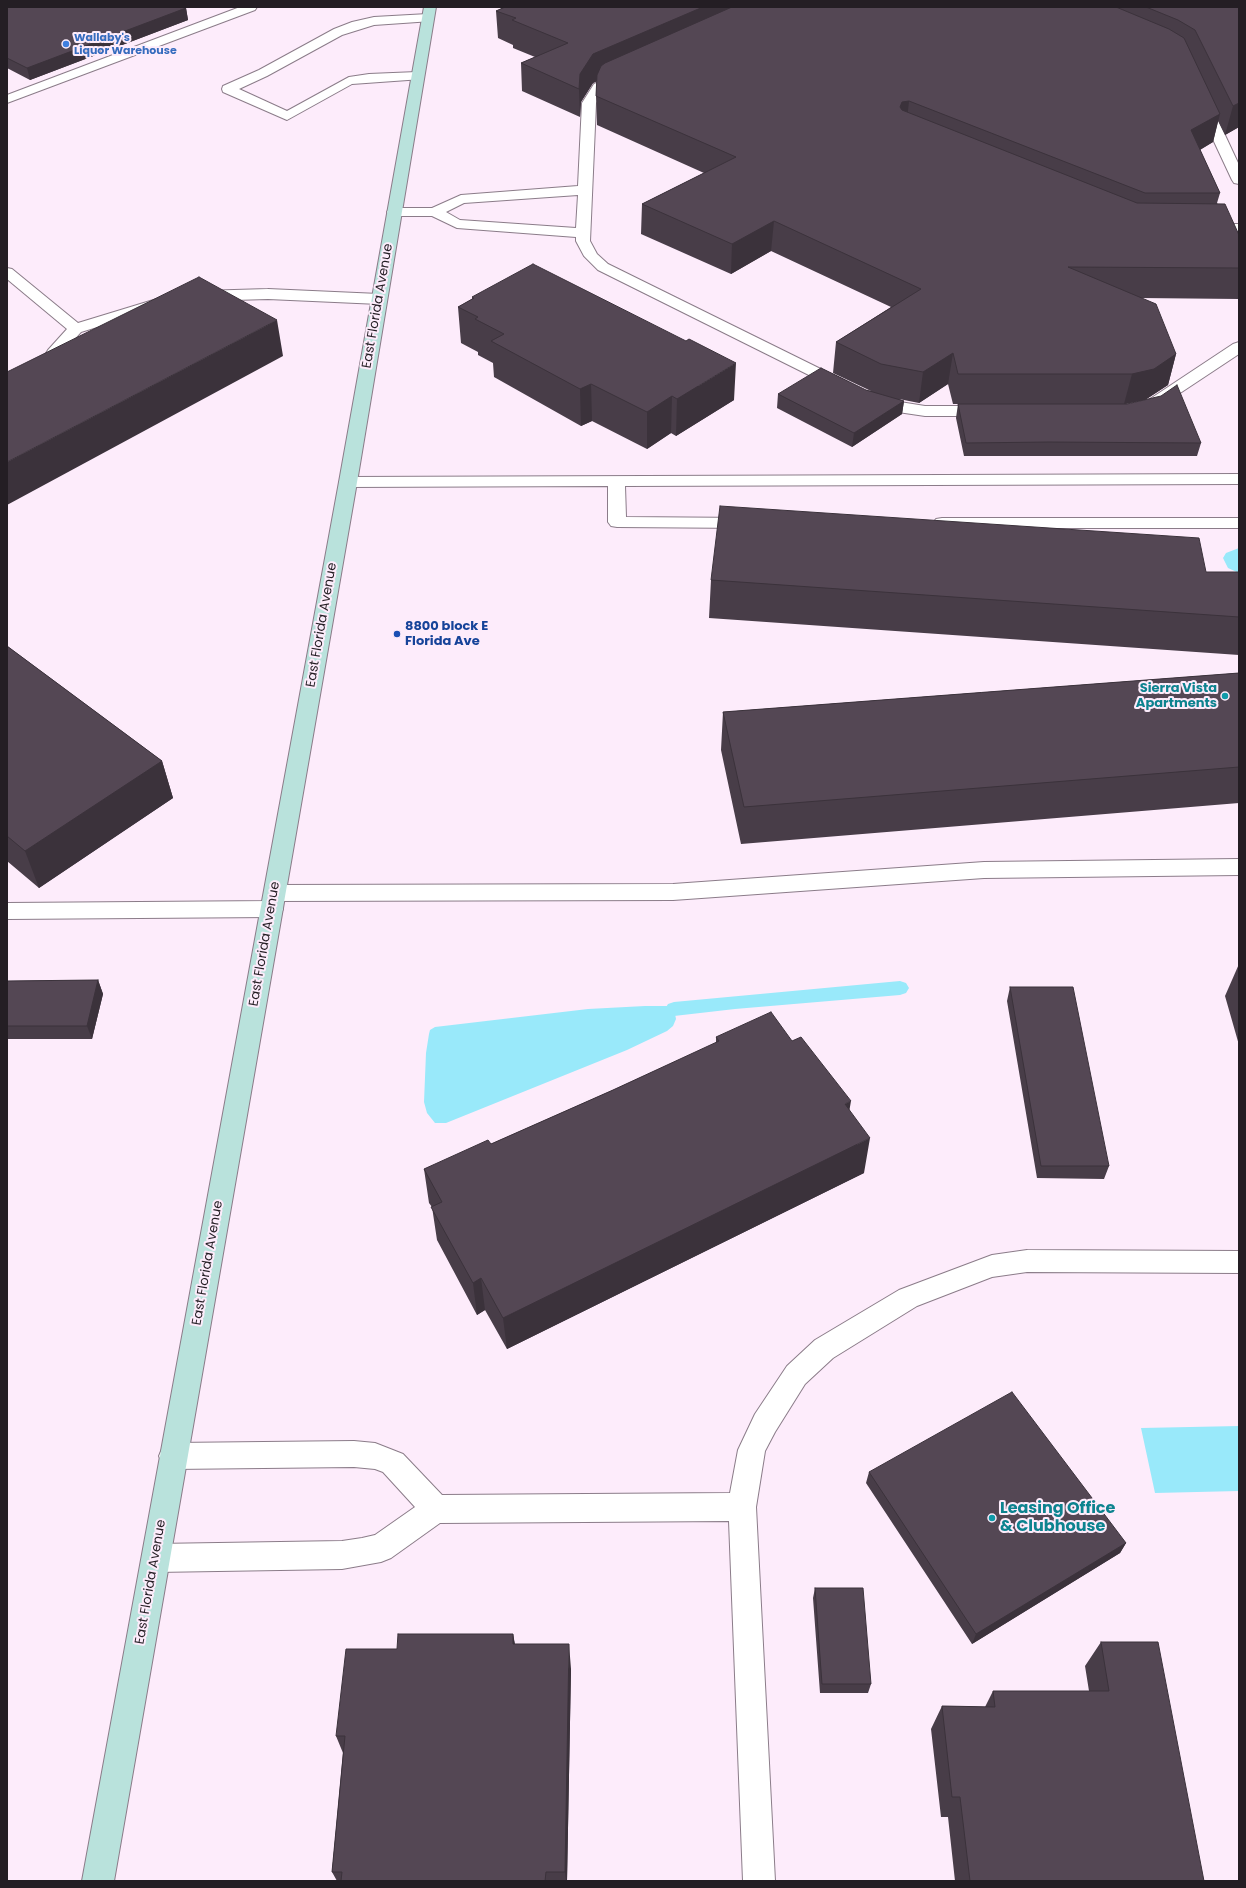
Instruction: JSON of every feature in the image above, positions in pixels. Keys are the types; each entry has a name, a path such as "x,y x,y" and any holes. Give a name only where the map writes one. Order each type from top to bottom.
{"main road":[{"name":"East Florida Avenue","path":"98,1881 348,482 429,12"}],"lane":[{"path":"7,99 251,7"},
{"path":"417,76 369,78 349,82 288,116 228,89 263,74 338,32 356,25 429,12"},
{"path":"634,71 598,87 589,103 583,241 591,256 603,267 860,394 898,407 925,411 1005,411"},
{"path":"1197,89 1239,180"},
{"path":"394,212 435,212 461,199 585,190"},
{"path":"435,212 457,224 584,233"},
{"path":"1196,228 1239,228"},
{"path":"7,272 76,329"},
{"path":"7,394 18,390 40,376 54,353 76,329 142,307 181,298 220,294 268,294 379,299"},
{"path":"1136,409 1151,405 1239,347"},
{"path":"348,482 1239,479"},
{"path":"616,481 617,522 766,523"},
{"path":"924,523 1239,523"},
{"path":"7,911 273,901 666,892 984,870 1239,867"},
{"path":"759,1881 742,1507 752,1450 765,1423 796,1375 824,1349 908,1298 992,1266 1027,1261 1239,1262"},
{"path":"174,1456 354,1454 375,1456 392,1463 436,1509"},
{"path":"156,1558 342,1555 362,1552 382,1548 436,1509 742,1507"}],"water":[{"path":"1239,548 1239,573 1228,568 1223,558 1226,553"},
{"path":"667,1006 674,1009 676,1019 673,1026 667,1031 627,1050 446,1123 435,1123 427,1113 424,1102 426,1053 430,1030 435,1027 588,1009"},
{"path":"1239,1426 1239,1491 1155,1493 1141,1428"}],"building":[{"name":"Wallaby's Liquor Warehouse","path":"7,7 186,8 27,68 7,58"},
{"path":"505,7 703,7 593,54 580,74 579,89 521,63 568,43 512,20 516,18 496,11"},
{"path":"732,7 1116,7 1169,29 1184,38 1220,114 1191,130 1220,193 1145,193 909,101 902,102 900,107 902,110 1137,203 1225,204 1239,235 1239,268 1068,267 1156,304 1176,354 1154,369 1132,374 958,374 953,353 923,372 881,364 836,342 921,289 774,221 732,244 642,204 736,157 596,96 597,75 601,66 605,63"},
{"path":"1146,7 1239,7 1239,103 1233,106 1195,30 1178,20"},
{"path":"533,264 686,341 689,339 736,363 677,399 672,396 647,412 591,384 580,389 491,341 504,334 475,319 478,317 458,307 474,298 472,297"},
{"path":"199,277 277,320 7,462 7,372"},
{"path":"821,368 866,390 904,401 854,433 778,394"},
{"path":"1177,385 1201,443 966,443 958,404 1127,404 1161,396"},
{"path":"720,506 1199,538 1206,572 1239,572 1239,617 711,580"},
{"path":"7,646 162,761 25,851 7,836"},
{"path":"1239,673 1239,767 744,807 723,712"},
{"path":"98,980 87,1026 7,1026 7,981"},
{"path":"1010,987 1073,987 1109,1166 1041,1166"},
{"path":"771,1012 792,1041 801,1037 851,1101 845,1104 870,1138 503,1318 481,1278 473,1283 431,1207 442,1202 424,1169 488,1140 491,1144 613,1090 719,1041 716,1037"},
{"name":"Leasing Office & Clubhouse","path":"1012,1392 1126,1543 976,1634 869,1472"},
{"path":"815,1588 863,1588 871,1684 822,1684"},
{"path":"398,1634 513,1634 513,1644 569,1644 565,1872 546,1872 545,1881 341,1881 342,1872 332,1872 345,1736 336,1736 346,1649 397,1649"},
{"path":"1101,1642 1158,1642 1204,1881 970,1881 960,1797 952,1797 942,1706 995,1707 993,1691 1109,1691"}],"waterway":[{"path":"674,1009 735,1002 900,988"}],"place":[{"name":"Wallaby's Liquor Warehouse","path":"66,44"},
{"name":"8800 block E Florida Ave","path":"397,634"},
{"name":"Sierra Vista Apartments","path":"1225,696"},
{"name":"Leasing Office & Clubhouse","path":"992,1518"}]}
